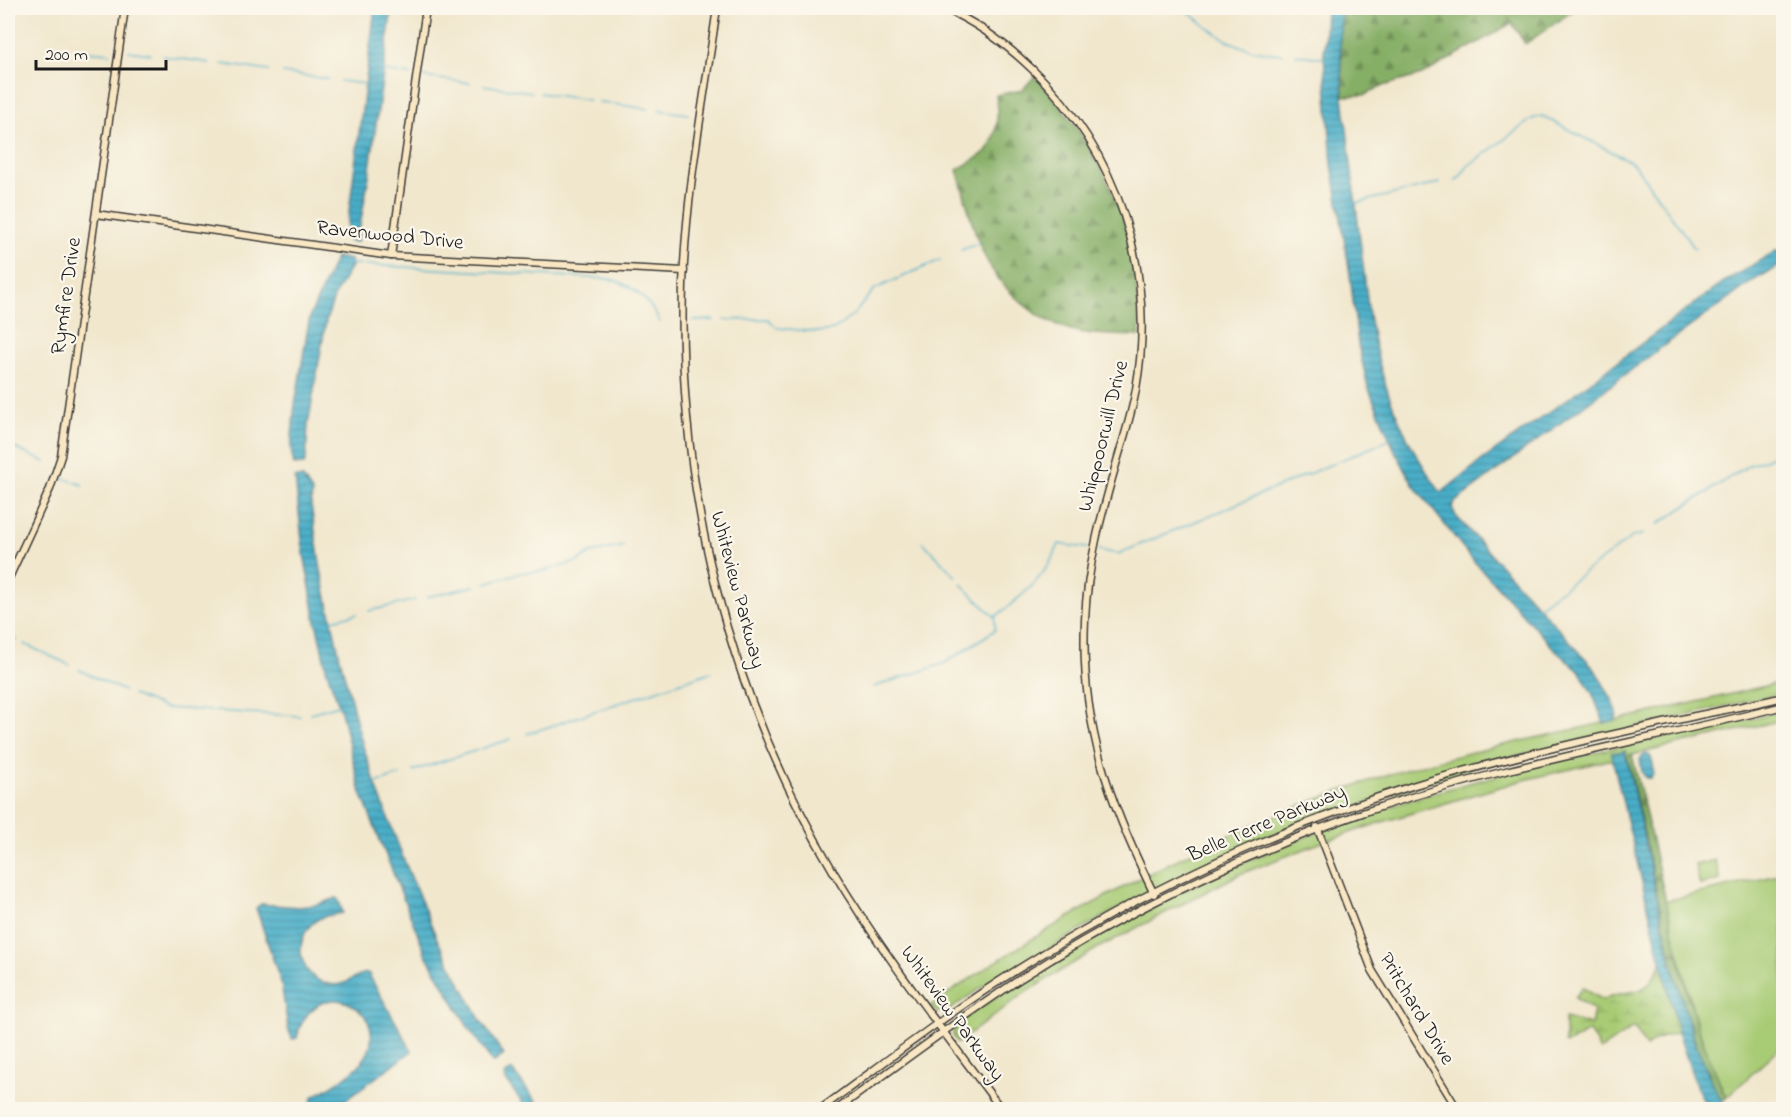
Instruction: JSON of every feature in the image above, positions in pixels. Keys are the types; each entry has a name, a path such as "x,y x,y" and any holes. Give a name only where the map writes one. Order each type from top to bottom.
{"street":[{"name":"Rymfire Drive","path":"8,580 50,489 61,456 125,8"},
{"path":"392,256 426,8"},
{"name":"Whiteview Parkway","path":"717,8 692,180 684,271 684,372 693,475 714,580 740,670 778,766 822,852 862,917 1002,1110"},
{"name":"Whippoorwill Drive","path":"943,8 986,32 1012,51 1064,104 1086,134 1109,176 1133,247 1142,308 1140,357 1134,399 1094,544 1086,600 1084,654 1091,719 1103,775 1125,833 1158,901"},
{"name":"Ravenwood Drive","path":"96,214 392,256 684,271"},
{"name":"Belle Terre Parkway","path":"819,1110 1014,971 1153,892 1260,842 1386,795 1459,772 1784,697"},
{"name":"Belle Terre Parkway","path":"837,1110 944,1031 1043,965 1098,932 1230,866 1318,829 1479,777 1784,706"},
{"name":"Pritchard Drive","path":"1315,820 1375,976 1458,1110"}],"green space":[{"path":"1341,8 1577,8 1525,44 1512,23 1422,75 1379,87 1365,95 1343,96"},
{"path":"1035,76 1070,118 1099,164 1111,189 1129,241 1138,302 1140,336 1079,332 1045,319 1021,302 1000,281 980,247 957,170 983,154 990,145 997,124 996,95 1022,90"},
{"path":"1783,682 1783,693 1485,763 1260,839 1141,895 1009,972 1007,970 946,1012 936,1012 930,1006 1035,937 1090,905 1202,848 1318,799 1406,769"},
{"path":"1783,709 1783,720 1627,756 1625,751 1612,754 1613,759 1520,781 1379,823 1240,874 1098,948 1026,992 957,1043 953,1035 955,1027 960,1022 997,996 1107,930 1194,885 1284,845 1330,827 1449,788 1670,735 1760,717"},
{"path":"1632,754 1683,975 1698,1029 1726,1098 1721,1102 1699,1054 1676,978 1627,756"},
{"path":"1715,860 1720,880 1700,885 1695,865"},
{"path":"1783,874 1783,1045 1726,1098 1698,1029 1665,901"},
{"path":"1662,961 1678,1032 1657,1039 1646,1047 1634,1027 1600,1050 1589,1031 1565,1043 1565,1018 1591,1025 1594,1010 1575,998 1582,987 1602,1000 1613,995 1637,991 1649,984"}],"water":[{"path":"375,8 392,8 369,176 357,242 348,241 346,235"},
{"path":"1326,8 1341,8 1343,96 1369,315 1379,364 1403,429 1441,493 1722,283 1776,251 1783,250 1783,264 1756,279 1658,350 1454,503 1452,507 1456,516 1594,668 1613,701 1617,712 1616,720 1604,723 1593,695 1580,672 1556,651 1472,559 1414,486 1394,449 1368,387 1358,344 1350,275 1332,164 1324,54"},
{"path":"336,257 351,260 351,266 335,295 326,321 308,425 306,459 304,464 294,465 291,450 294,411 310,316"},
{"path":"295,478 303,478 312,492 311,505 321,570 340,658 363,746 379,794 438,941 481,1021 504,1055 493,1063 468,1027 426,955 361,793 340,708 327,672 316,622 303,548"},
{"path":"1625,751 1670,957 1694,1040 1711,1081 1726,1109 1707,1109 1678,1032 1611,753"},
{"path":"1645,754 1651,757 1653,763 1651,778 1646,778 1642,772 1640,759"},
{"path":"337,898 343,913 320,918 306,931 302,940 302,959 306,968 319,981 336,985 368,973 412,1051 333,1109 314,1109 313,1097 350,1074 364,1060 371,1042 369,1023 354,1006 331,1000 315,1007 309,1013 299,1029 297,1038 292,1039 288,1028 281,983 256,908 261,904 299,907 316,905"},
{"path":"512,1070 542,1109 527,1109 505,1079 504,1075"}],"waterway":[{"path":"1184,8 1229,41 1253,50 1283,54"},
{"path":"86,51 110,53"},
{"path":"129,51 150,54"},
{"path":"1296,55 1325,58"},
{"path":"162,56 210,63"},
{"path":"222,64 269,71"},
{"path":"382,71 410,75"},
{"path":"283,73 328,79"},
{"path":"424,77 470,83"},
{"path":"340,81 365,84"},
{"path":"483,85 531,92"},
{"path":"540,93 589,100"},
{"path":"599,102 648,109"},
{"path":"659,110 688,114"},
{"path":"1455,180 1468,166 1532,119 1542,116 1630,161 1695,249"},
{"path":"1356,203 1440,183"},
{"path":"961,250 980,243"},
{"path":"724,320 768,319 778,328 817,332 834,330 853,315 875,289 940,260"},
{"path":"351,264 609,279 626,285 639,294 660,322"},
{"path":"693,321 714,320"},
{"path":"1099,550 1118,554 1389,440"},
{"path":"8,445 45,462"},
{"path":"1658,524 1749,465 1767,459 1784,449"},
{"path":"63,478 83,485"},
{"path":"1537,608 1632,537 1644,534"},
{"path":"923,542 956,577"},
{"path":"874,687 945,663 995,630 995,617 1040,577 1059,544 1087,548"},
{"path":"486,583 519,573 543,571 577,562 591,553 624,546"},
{"path":"961,584 995,617"},
{"path":"427,597 474,586"},
{"path":"369,611 415,600"},
{"path":"332,620 357,614"},
{"path":"8,636 16,640"},
{"path":"24,644 70,665"},
{"path":"79,670 124,691"},
{"path":"527,734 711,672"},
{"path":"133,695 165,708 300,716"},
{"path":"310,713 339,705"},
{"path":"413,771 511,739"},
{"path":"376,783 400,775"}]}
